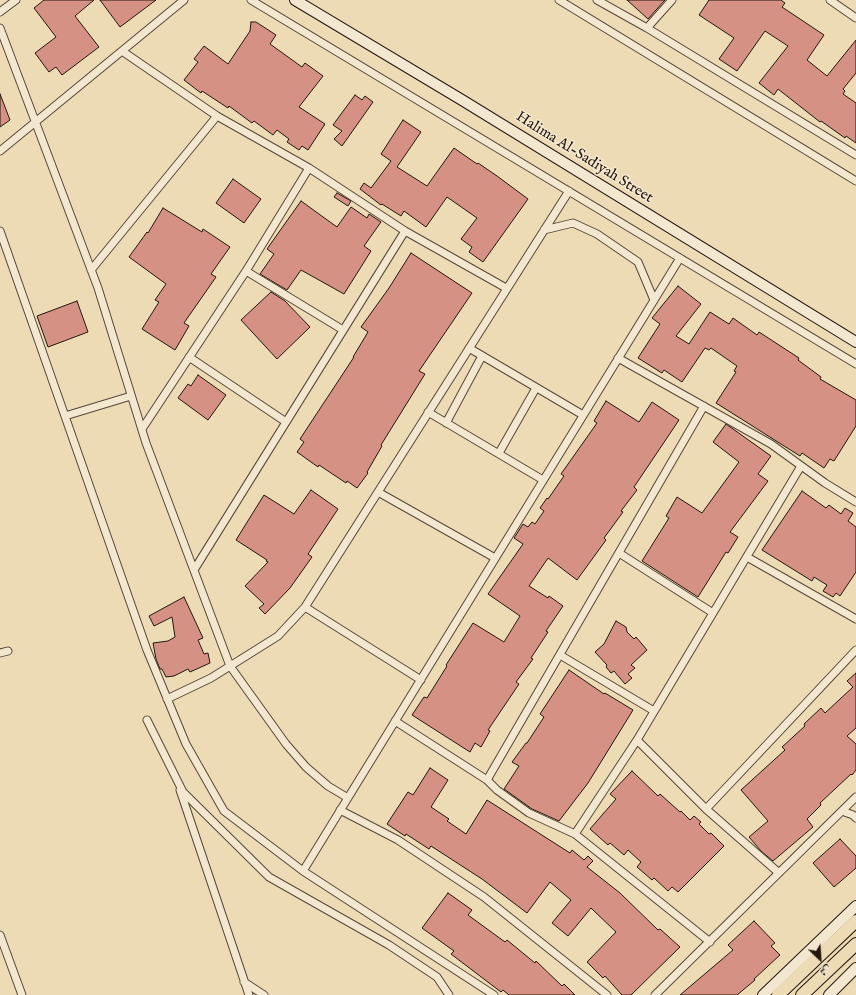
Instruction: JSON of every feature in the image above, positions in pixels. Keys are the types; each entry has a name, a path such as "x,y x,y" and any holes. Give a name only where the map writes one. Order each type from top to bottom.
{"main road":[{"path":"778,995 856,921"},
{"path":"802,995 856,944"}],"street":[{"path":"0,12 16,0"},
{"path":"0,151 184,0"},
{"path":"251,0 856,364"},
{"name":"Halima Al-Sadiyah Street","path":"295,0 462,100 856,342"},
{"path":"559,0 856,182"},
{"path":"596,0 647,28 856,155"},
{"path":"647,28 672,0"},
{"path":"830,0 856,18"},
{"path":"0,28 91,270 142,429 230,666 286,744 301,761 328,786 348,798"},
{"path":"122,51 218,116 309,168 405,231 506,288"},
{"path":"91,270 218,116"},
{"path":"142,429 246,271 309,168"},
{"path":"167,699 211,678 278,636 305,607 568,191"},
{"path":"544,230 573,223 597,234 638,262 654,300"},
{"path":"0,231 147,650 186,744 224,810 303,871 494,995"},
{"path":"194,570 405,231"},
{"path":"303,871 680,258"},
{"path":"246,271 343,330"},
{"path":"469,348 583,415"},
{"path":"446,422 482,356"},
{"path":"189,357 286,422"},
{"path":"618,358 771,444 825,483 856,502"},
{"path":"498,454 536,388"},
{"path":"65,416 131,396"},
{"path":"487,780 704,406"},
{"path":"428,412 544,480"},
{"path":"575,834 637,740 801,466"},
{"path":"378,492 495,558"},
{"path":"619,553 713,613"},
{"path":"746,557 856,619"},
{"path":"305,607 421,680"},
{"path":"706,809 856,650"},
{"path":"0,653 8,651"},
{"path":"560,656 654,711"},
{"path":"147,720 183,792 269,877 401,953 437,977 449,995"},
{"path":"395,721 487,780 497,790 529,814 575,834 710,942"},
{"path":"637,740 706,809 779,873"},
{"path":"176,779 249,995"},
{"path":"655,995 856,797"},
{"path":"340,810 398,840 484,897 607,995"},
{"path":"842,811 853,815 856,818"},
{"path":"763,995 856,906"},
{"path":"0,935 22,995"},
{"path":"829,995 856,968"},
{"path":"244,982 264,995"}],"building":[{"path":"44,0 94,0 75,16 99,47 62,75 56,67 49,72 35,53 56,37 34,8"},
{"path":"100,0 156,0 120,27"},
{"path":"627,0 665,0 648,19"},
{"path":"709,0 781,0 785,3 782,7 824,35 807,60 827,76 856,40 856,73 843,89 845,91 843,94 856,103 856,143 846,136 845,138 821,121 820,122 778,89 774,95 759,83 788,46 765,31 737,71 719,59 734,38 699,15"},
{"path":"251,22 256,22 276,35 270,44 302,67 305,63 323,76 299,107 325,124 308,150 302,146 299,150 287,142 289,139 277,130 273,135 254,121 252,123 229,106 228,108 202,91 201,93 184,80 198,62 194,59 204,46 228,64 250,31"},
{"path":"0,94 10,120 0,127"},
{"path":"355,95 362,100 365,96 373,102 342,146 334,139 342,131 333,125"},
{"path":"403,120 421,132 397,167 427,186 454,148 497,176 528,199 483,262 469,252 472,247 461,239 477,218 447,197 426,227 404,211 401,216 382,204 381,205 360,189 364,183 371,188 391,161 381,154"},
{"path":"233,179 261,199 244,223 216,203"},
{"path":"337,193 351,201 348,206 334,197"},
{"path":"301,201 337,227 351,207 367,218 369,214 381,222 364,246 371,251 344,294 301,270 287,290 260,274 274,254 267,249"},
{"path":"163,208 202,232 203,229 230,247 211,274 216,277 184,323 189,326 175,350 142,329 159,302 155,300 166,284 129,257 147,232 148,233"},
{"path":"411,253 472,293 419,371 425,374 381,445 382,446 367,472 368,473 357,488 347,481 346,483 319,465 318,467 297,452 304,442 300,439 354,357 368,332 361,327 389,288"},
{"path":"678,286 701,304 676,336 689,344 710,312 729,324 733,318 757,335 759,332 799,358 798,360 821,377 820,379 856,400 856,426 834,461 830,459 824,468 802,453 800,456 716,403 736,372 734,371 737,366 711,348 709,350 705,348 682,382 664,370 662,373 638,358 660,324 652,318"},
{"path":"271,292 285,301 310,327 277,359 241,320"},
{"path":"77,301 88,332 48,347 37,316"},
{"path":"198,375 226,395 208,420 178,398 188,384 191,386"},
{"path":"606,401 639,422 652,402 679,420 634,487 637,490 621,511 623,512 604,538 606,540 577,580 548,558 529,586 548,598 549,596 563,606 546,631 548,632 531,658 533,659 516,682 519,684 488,730 490,731 481,747 475,743 470,752 412,715 424,697 427,698 473,623 504,642 520,616 488,594 523,544 514,538 523,524 528,527 532,522 535,524 544,511 540,508 564,476 561,474 597,423 594,421"},
{"path":"726,424 771,456 758,474 768,481 730,532 738,537 728,553 726,552 698,597 642,561 669,518 666,516 677,497 702,513 739,462 713,442"},
{"path":"311,490 338,509 308,554 312,557 290,588 265,614 259,608 264,604 245,586 268,562 236,540 264,495 294,514"},
{"path":"802,491 826,508 829,505 841,514 845,508 853,513 848,521 856,527 856,572 840,596 836,593 833,597 823,591 827,585 814,577 812,581 762,550"},
{"path":"184,597 203,638 198,640 204,654 208,653 210,663 190,672 188,669 174,676 166,677 162,669 160,669 156,659 153,643 168,641 175,637 172,617 154,626 149,616"},
{"path":"616,621 626,627 627,632 634,639 636,637 647,650 631,665 635,668 628,674 632,678 625,684 614,671 611,673 606,667 607,665 595,652 604,644"},
{"path":"569,670 604,694 605,693 633,710 588,783 559,821 532,809 504,789 519,766 512,762 527,743 544,717 540,714"},
{"path":"856,673 856,728 847,736 856,744 856,770 820,803 821,805 807,819 813,827 773,861 761,851 749,837 768,821 741,790 785,750 782,747 805,726 804,724 821,708 825,713 853,687 847,681"},
{"path":"430,768 448,780 431,807 449,819 447,821 466,834 487,800 570,853 572,850 584,860 588,856 593,861 587,867 620,893 658,930 660,929 680,947 631,995 622,995 605,976 603,978 587,962 616,932 591,908 568,936 552,923 571,900 550,882 527,913 482,879 431,846 429,849 387,824 408,792 413,795"},
{"path":"632,771 658,796 660,794 690,820 694,816 701,822 699,824 709,834 711,833 724,846 678,892 672,887 668,891 654,878 652,880 637,867 641,862 628,850 624,855 610,843 608,845 590,829 616,799 610,794"},
{"path":"840,839 856,856 856,868 834,887 813,863"},
{"path":"448,893 472,910 468,915 505,942 507,940 535,963 536,961 562,986 564,984 575,995 509,995 503,990 501,992 451,954 454,951 422,928"},
{"path":"754,921 775,943 771,946 780,955 754,979 755,980 737,995 680,995 733,950 728,945"}]}
